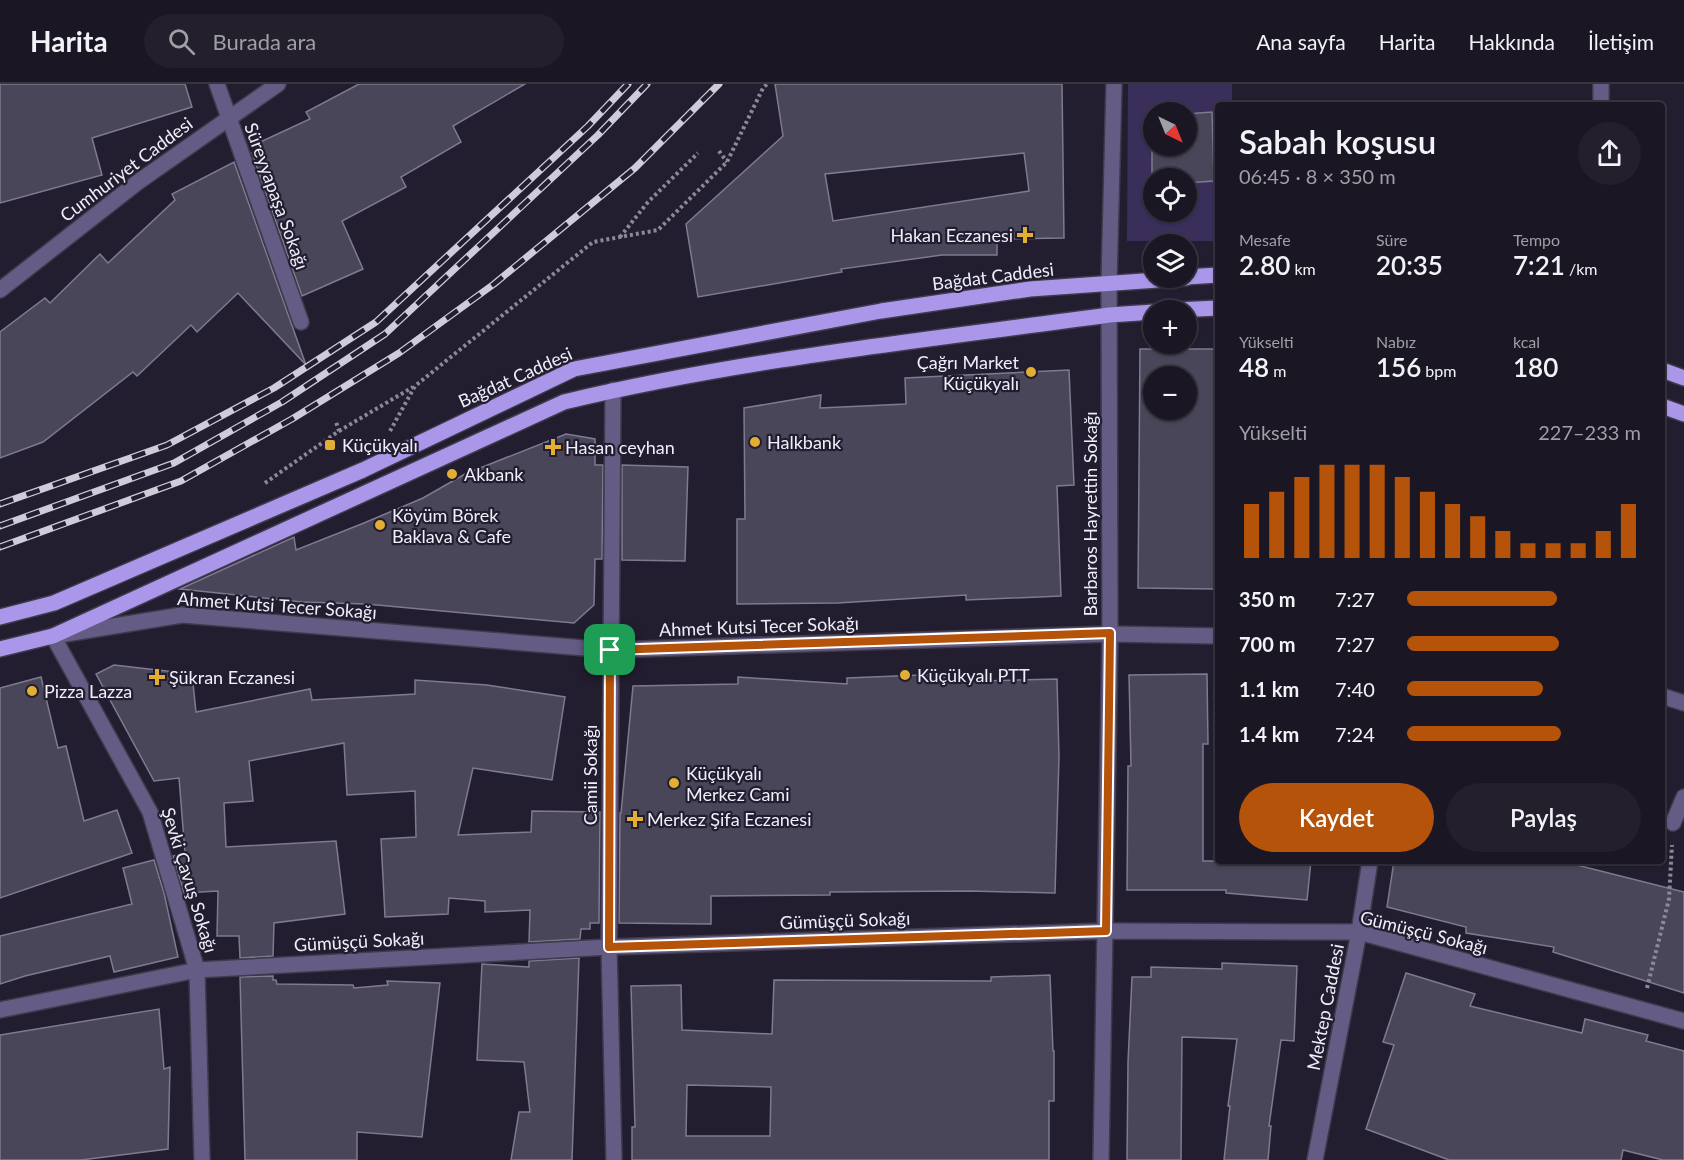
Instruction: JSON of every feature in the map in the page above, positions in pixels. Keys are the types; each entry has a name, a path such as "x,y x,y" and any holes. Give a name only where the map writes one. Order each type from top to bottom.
{"main road":[{"name":"Bağdat Caddesi","path":"1197,277 1215,275"},
{"name":"Bağdat Caddesi","path":"0,616 54,603 371,466 574,369 881,311 1030,289 1143,280"},
{"path":"1197,309 1215,308"},
{"path":"0,649 53,636 564,402 613,390 732,368 1109,315 1143,313"},
{"path":"1665,371 1684,378"},
{"path":"1665,407 1684,414"}],"street":[{"name":"Süreyyapaşa Sokağı","path":"217,84 301,321"},
{"name":"Cumhuriyet Caddesi","path":"0,290 138,182 278,84"},
{"name":"Barbaros Hayrettin Sokağı","path":"1101,1160 1110,633 1109,282 1114,84"},
{"path":"1601,84 1601,102"},
{"name":"Camii Sokağı","path":"613,390 609,947 614,1160"},
{"name":"Ahmet Kutsi Tecer Sokağı","path":"53,636 182,615 610,650 1110,633 1215,636"},
{"name":"Şevki Çavuş Sokağı","path":"53,636 150,812 197,970 202,1160"},
{"path":"1665,697 1684,703"},
{"path":"1673,823 1684,797"},
{"name":"Mektep Caddesi","path":"1315,1160 1359,932 1370,864"},
{"name":"Gümüşçü Sokağı","path":"0,1010 197,970 609,947 1106,931 1359,932 1684,1021"}],"path":[{"path":"265,483 339,430 415,386 593,242 658,230 727,162 766,84"},
{"path":"719,151 727,162"},
{"path":"620,237 648,202 698,153"},
{"path":"371,466 415,386"},
{"path":"336,422 339,430"},
{"path":"1642,1010 1669,899 1673,823"}],"shaded area":[{"path":"1128,84 1232,84 1232,102 1215,102 1215,241 1197,241 1197,234 1143,234 1143,241 1127,241"}],"building":[{"path":"0,84 185,84 192,107 92,138 102,175 0,203"},
{"path":"359,84 525,84 453,126 461,142 401,177 406,187 342,221 363,269 302,296 252,153 258,150 256,144 310,119 306,112"},
{"path":"775,84 1062,84 1064,238 997,239 997,255 942,255 841,269 842,272 698,297 686,224 783,136","holes":["1024,153 1029,191 833,221 825,174"]},
{"path":"1212,112 1214,181 1197,182 1197,168 1152,168 1152,156 1197,156 1197,113"},
{"path":"234,162 306,365 238,293 197,332 191,325 137,376 133,372 43,442 0,458 0,332 45,298 50,303 100,254 108,263 175,200 172,194"},
{"path":"1140,349 1143,349 1143,354 1197,354 1197,349 1215,349 1215,589 1138,588"},
{"path":"1069,370 1074,485 1057,486 1061,596 966,600 966,595 838,603 737,604 737,519 745,519 744,408 821,395 820,408 906,404 905,378"},
{"path":"566,434 595,439 595,465 603,465 602,559 595,559 594,605 574,623 366,604 302,602 180,589 294,537 296,550 364,523 423,498 465,474"},
{"path":"622,465 688,467 685,561 622,560"},
{"path":"114,665 192,674 196,712 310,689 312,700 415,694 415,680 487,685 565,697 552,780 473,768 458,835 531,832 532,811 600,812 599,923 590,923 590,929 581,929 580,939 529,942 530,910 485,912 485,901 449,898 448,914 385,917 381,839 416,837 415,791 347,795 344,743 249,761 253,801 224,803 226,847 336,841 345,914 274,923 273,956 240,958 239,936 217,936 218,891 184,893 173,856 185,853 179,778 154,781 96,674"},
{"path":"945,674 945,682 1057,679 1059,757 1055,893 830,892 830,895 711,896 711,924 619,923 620,813 633,686 738,684 738,677 847,684 847,678"},
{"path":"1207,674 1208,744 1203,744 1203,861 1215,861 1215,864 1311,864 1307,900 1226,893 1226,890 1127,890 1128,766 1131,766 1129,675"},
{"path":"41,677 58,748 66,746 84,821 117,810 132,853 0,898 0,688"},
{"path":"154,860 178,957 114,972 110,956 0,984 0,936 132,904 123,868"},
{"path":"1394,864 1573,864 1684,892 1684,993 1553,952 1554,947 1466,933 1466,927 1387,907"},
{"path":"579,958 572,1160 511,1160 519,1112 530,1112 524,1062 477,1060 482,964 529,967 529,961"},
{"path":"1222,963 1297,966 1294,1041 1281,1040 1269,1126 1271,1126 1268,1160 1224,1160 1237,1039 1182,1037 1181,1160 1127,1160 1132,977 1151,977 1151,967 1222,969"},
{"path":"1406,973 1475,994 1470,1006 1582,1033 1585,1019 1648,1035 1646,1041 1684,1051 1684,1160 1663,1160 1623,1150 1621,1160 1449,1160 1366,1129 1394,1045 1383,1042"},
{"path":"1050,975 1054,1101 1049,1101 1049,1160 632,1160 632,1127 635,1127 631,986 681,985 682,1030 772,1034 774,980 991,981 991,977","holes":["687,1085 771,1087 770,1136 686,1136"]},
{"path":"273,976 277,984 353,985 354,988 388,985 387,981 440,983 422,1137 357,1132 357,1160 245,1160 240,977"},
{"path":"159,1009 164,1069 170,1067 168,1149 81,1160 0,1160 0,1035"}],"railway":[{"path":"0,504 167,445 274,388 376,322 588,126 628,84"},
{"path":"0,526 174,463 282,402 385,334 598,135 647,84"},
{"path":"0,547 181,481 292,419 399,353 494,284 635,168 719,84"}],"place":[{"name":"Hakan Eczanesi","path":"1025,235"},
{"name":"Çağrı Market Küçükyalı","path":"1031,372"},
{"name":"Halkbank","path":"755,442"},
{"name":"Küçükyalı","path":"330,445"},
{"name":"Hasan ceyhan","path":"553,447"},
{"name":"Akbank","path":"452,474"},
{"name":"Köyüm Börek Baklava & Cafe","path":"380,525"},
{"name":"Küçükyalı PTT","path":"905,675"},
{"name":"Şükran Eczanesi","path":"157,677"},
{"name":"Pizza Lazza","path":"32,691"},
{"name":"Küçükyalı Merkez Cami","path":"674,783"},
{"name":"Merkez Şifa Eczanesi","path":"635,819"}],"route":[{"path":"1110,633 1106,931 609,947 610,650 1110,633"}]}
